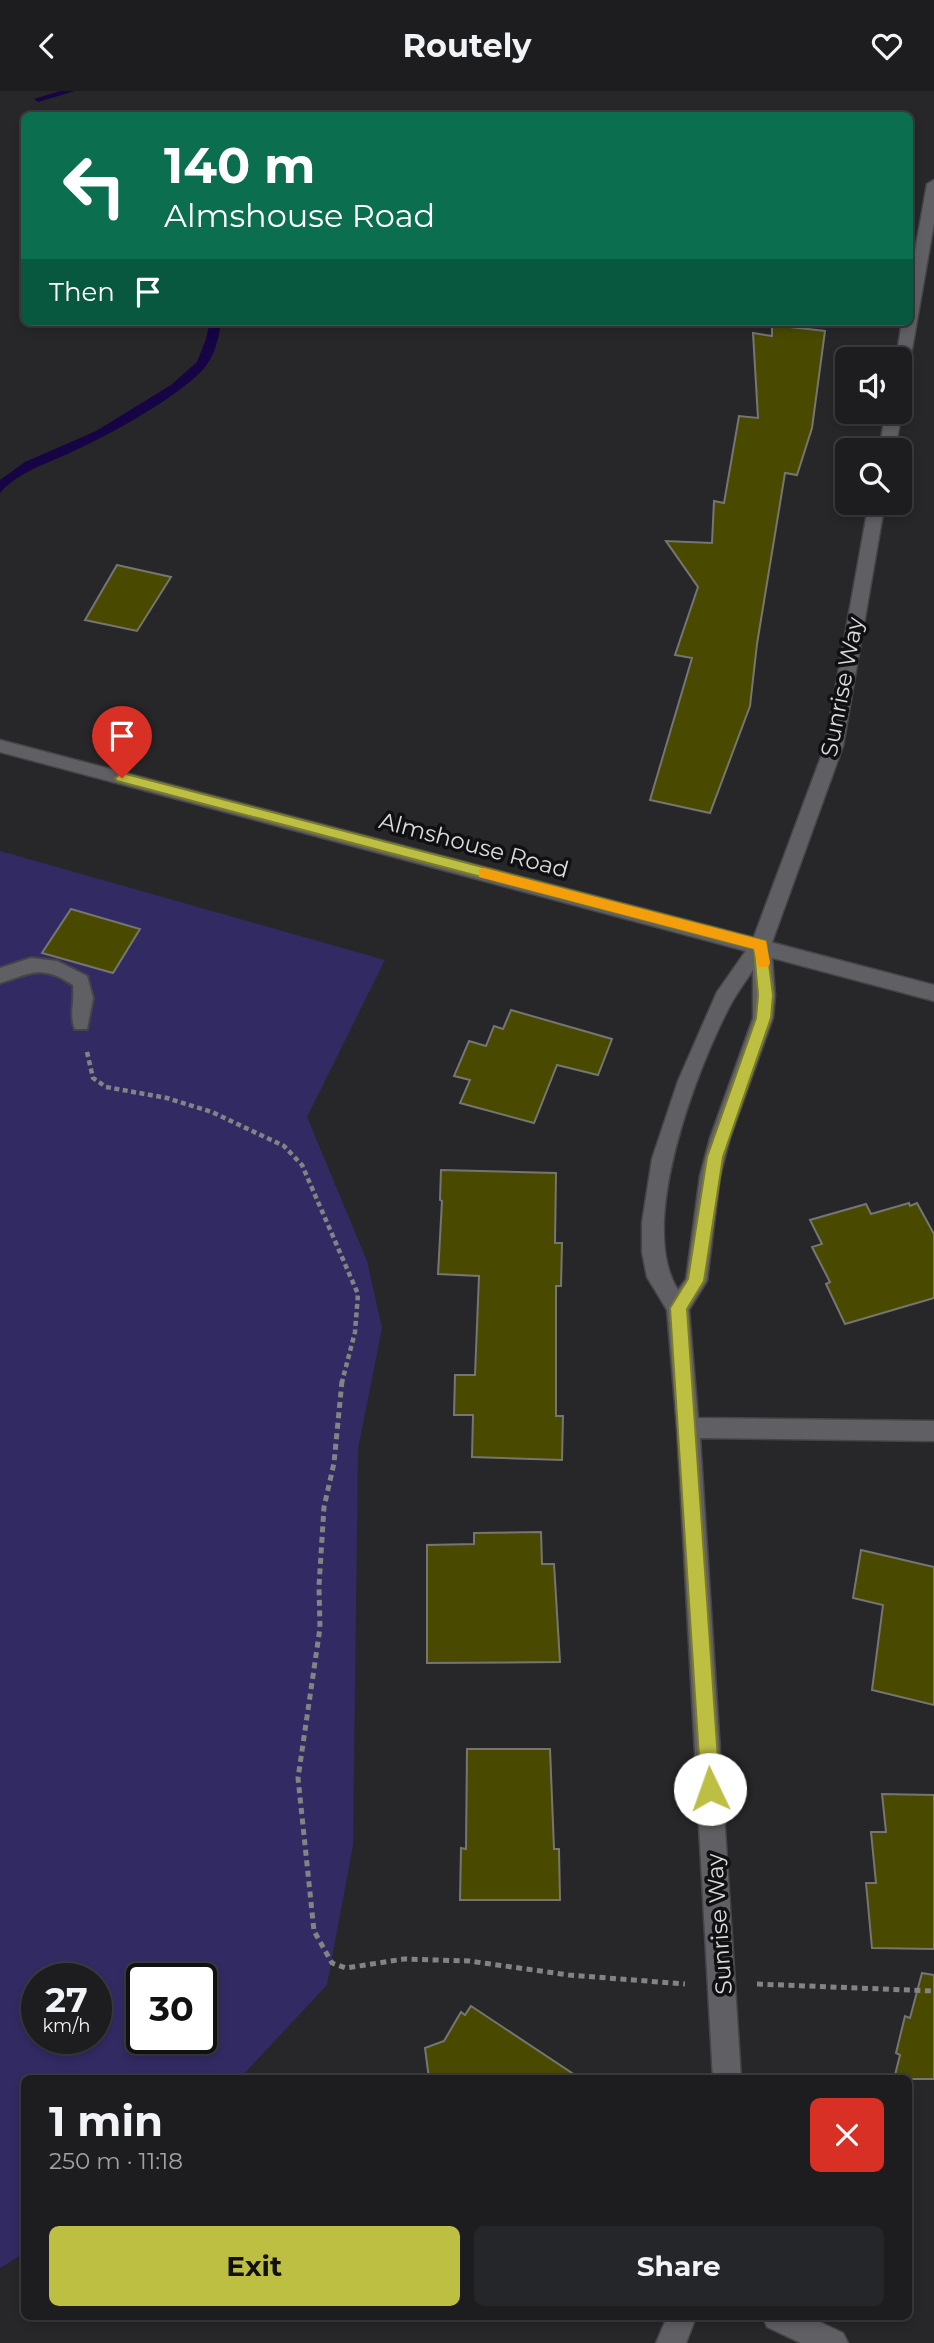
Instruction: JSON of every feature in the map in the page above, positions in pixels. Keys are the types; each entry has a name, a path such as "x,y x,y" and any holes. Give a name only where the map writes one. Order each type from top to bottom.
{"street":[{"path":"913,304 934,184"},
{"path":"905,347 909,326"},
{"name":"Sunrise Way","path":"727,2075 688,1428 678,1308 658,1277 653,1252 653,1223 662,1159 708,1032 724,997 761,945 834,746 875,515"},
{"name":"Almshouse Road","path":"0,746 761,945 934,993"},
{"name":"Sunrise Way","path":"678,1308 695,1281 710,1176 720,1138 763,1018 765,995 761,945"},
{"path":"688,1428 934,1431"},
{"path":"671,2343 681,2320"},
{"path":"783,2320 833,2343"}],"lane":[{"path":"0,976 15,967 33,962 66,971 81,981 84,998 81,1024"}],"path":[{"path":"81,1024 93,1078 106,1087 167,1098 212,1112 284,1146 302,1165 358,1294 355,1332 342,1382 334,1463 324,1507 319,1586 320,1628 298,1778 314,1931 332,1963 346,1968 404,1959 469,1961 569,1975 674,1985 723,1983 934,1991"}],"shaded area":[{"path":"209,326 220,326 208,363 184,387 106,435 25,473 0,493 0,480 25,462 96,431 171,385 197,362"},
{"path":"0,851 385,960 307,1117 367,1261 382,1328 358,1449 353,1845 327,1985 243,2075 21,2075 21,2255 0,2268"}],"building":[{"path":"772,326 825,331 812,428 797,475 785,473 757,644 750,706 710,813 650,800 692,658 675,655 698,587 666,541 712,543 714,501 724,503 739,416 758,418 753,333 772,336"},
{"path":"117,565 171,577 137,631 85,620"},
{"path":"71,909 140,929 113,973 42,953"},
{"path":"511,1010 612,1039 598,1075 557,1065 534,1123 460,1103 470,1080 454,1076 469,1041 486,1046 494,1026 503,1029"},
{"path":"441,1170 556,1173 555,1243 562,1243 561,1286 556,1286 556,1416 563,1416 562,1460 472,1457 473,1415 454,1415 455,1375 475,1375 479,1276 438,1274"},
{"path":"909,1203 910,1206 917,1203 934,1234 934,1298 845,1324 826,1284 830,1282 812,1247 822,1244 810,1220 866,1204 871,1214"},
{"path":"541,1532 542,1564 554,1564 560,1662 427,1663 427,1545 474,1544 474,1533"},
{"path":"861,1550 934,1567 934,1705 872,1690 883,1605 853,1598"},
{"path":"467,1749 550,1749 554,1849 559,1849 560,1900 460,1900 461,1848 466,1849"},
{"path":"882,1794 934,1795 934,1949 872,1948 866,1883 876,1883 871,1832 886,1832"},
{"path":"922,1973 934,1975 934,2079 912,2079 912,2075 895,2075 900,2055 896,2053 905,2016 910,2018"},
{"path":"471,2006 575,2075 428,2075 425,2048 444,2041 461,2012 465,2015"}],"waterway":[{"path":"38,99 71,91"}],"slow traffic":[{"path":"484,873 761,945 763,963"}],"route":[{"path":"122,778 761,945 765,995 763,1018 720,1138 710,1176 702,1250 695,1281 678,1308 710,1789"}]}
